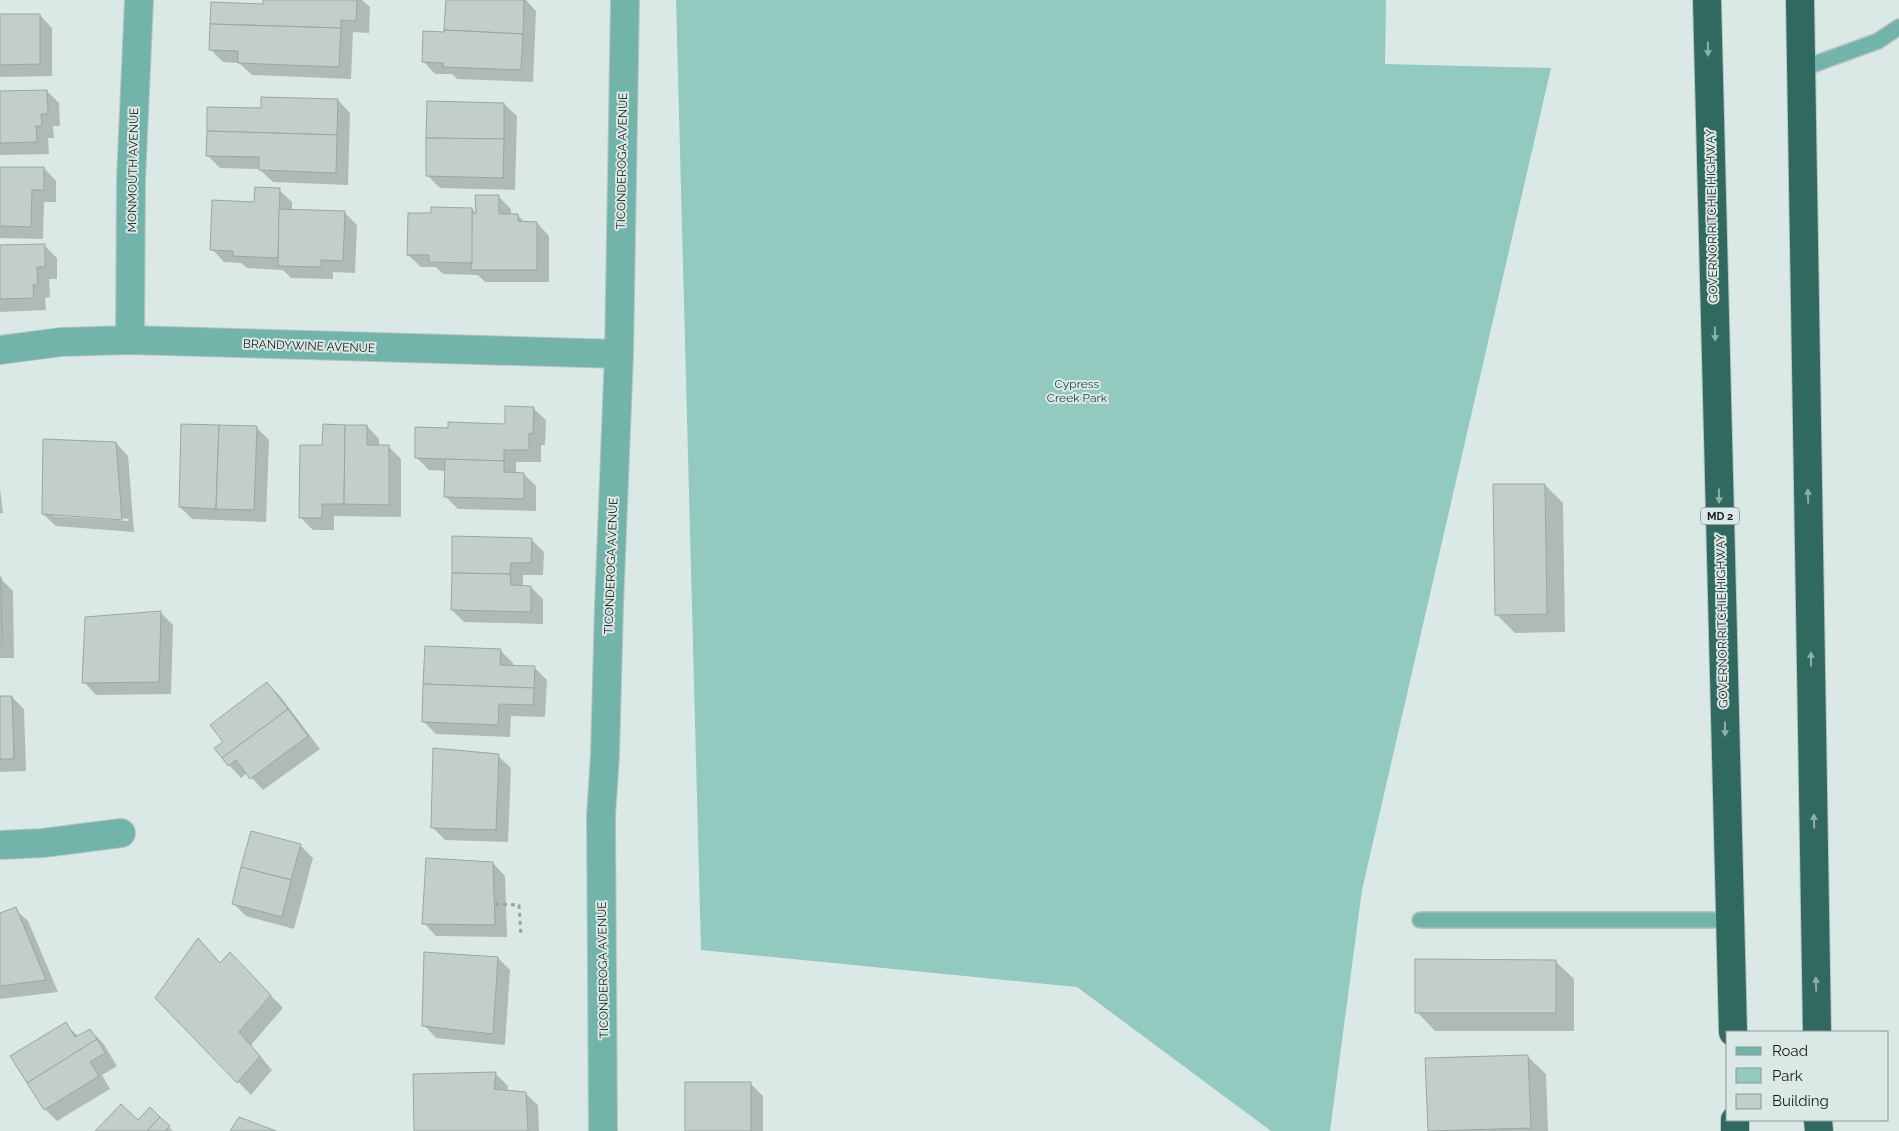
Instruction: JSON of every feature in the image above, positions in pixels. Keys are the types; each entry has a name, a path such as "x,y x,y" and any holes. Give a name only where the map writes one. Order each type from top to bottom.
{"highway":[{"name":"GOVERNOR RITCHIE HIGHWAY","path":"1707,0 1733,1031"},
{"path":"1800,0 1817,1031"}],"street":[{"name":"MONMOUTH AVENUE","path":"130,340 131,180 139,0"},
{"name":"TICONDEROGA AVENUE","path":"603,1131 601,816 605,755 619,354 625,0"},
{"name":"BRANDYWINE AVENUE","path":"0,350 61,342 130,340 619,354"},
{"path":"0,845 43,843 121,833"}],"lane":[{"path":"1801,69 1878,41 1899,26"},
{"path":"1420,920 1730,920"}],"path":[{"path":"495,904 519,905 521,937"}],"green space":[{"name":"Cypress Creek Park","path":"676,0 1386,0 1385,64 1551,68 1362,890 1330,1131 1271,1131 1077,987 701,950"}],"building":[{"path":"263,0 357,0 356,21 341,20 341,28 210,24 211,2 263,4"},
{"path":"446,0 524,0 523,34 444,30"},
{"path":"0,14 40,14 40,64 0,65"},
{"path":"210,24 341,28 339,67 238,63 238,51 209,50"},
{"path":"444,30 523,34 521,70 443,67 443,63 422,62 423,31 444,32"},
{"path":"47,90 48,114 41,114 42,126 36,126 37,142 0,143 0,91"},
{"path":"261,97 338,99 337,135 207,131 207,107 261,108"},
{"path":"427,101 504,103 504,139 426,138"},
{"path":"207,131 337,135 336,173 259,170 259,157 206,156"},
{"path":"426,138 504,139 503,178 426,176"},
{"path":"0,167 44,167 44,190 32,190 31,227 0,226"},
{"path":"255,187 280,188 278,258 233,256 233,251 210,250 212,200 254,202"},
{"path":"475,195 499,195 499,214 518,214 518,221 537,222 537,270 471,270 472,213 476,213"},
{"path":"431,207 472,208 472,263 429,262 429,255 407,255 408,213 431,213"},
{"path":"279,209 345,211 343,261 321,260 321,267 278,266"},
{"path":"45,244 45,267 37,267 38,285 33,285 34,298 0,299 0,245"},
{"path":"505,406 534,407 533,434 529,433 529,450 504,450 504,461 415,458 415,427 448,428 448,422 505,424"},
{"path":"181,424 219,425 216,509 179,507"},
{"path":"323,424 345,425 344,504 322,504 322,518 299,518 300,445 322,445"},
{"path":"219,425 257,426 254,510 216,509"},
{"path":"345,425 367,425 367,445 389,445 389,505 344,504"},
{"path":"43,439 116,442 122,520 42,514"},
{"path":"445,459 504,461 504,472 524,473 524,499 444,497"},
{"path":"1493,484 1545,484 1547,614 1495,615"},
{"path":"452,536 532,538 531,563 511,563 510,574 452,573"},
{"path":"452,573 510,574 511,585 531,586 531,612 451,610"},
{"path":"1,577 2,646 0,646"},
{"path":"161,611 159,682 82,683 85,617"},
{"path":"425,646 501,649 500,665 535,666 534,688 423,684"},
{"path":"267,682 288,709 222,758 214,748 223,742 210,725"},
{"path":"423,684 534,688 533,705 499,704 498,725 422,722"},
{"path":"0,696 12,696 14,759 0,759"},
{"path":"288,709 308,736 250,779 236,760 228,766 222,758"},
{"path":"433,748 499,754 496,830 431,828"},
{"path":"251,831 301,844 291,880 241,867"},
{"path":"426,858 493,862 495,925 422,924"},
{"path":"241,867 291,880 282,917 232,904"},
{"path":"16,907 46,980 0,986 0,913"},
{"path":"198,938 220,963 230,952 271,995 239,1032 260,1056 237,1083 155,998"},
{"path":"424,952 498,957 493,1034 422,1026"},
{"path":"1415,959 1556,960 1556,1013 1415,1013"},
{"path":"66,1022 75,1037 90,1029 97,1039 27,1083 10,1056"},
{"path":"97,1039 105,1053 90,1062 99,1076 44,1110 27,1083"},
{"path":"1528,1055 1531,1128 1428,1131 1425,1058"},
{"path":"496,1072 494,1089 526,1092 528,1131 414,1131 413,1074"},
{"path":"685,1082 751,1082 751,1131 685,1131"},
{"path":"121,1104 138,1120 150,1107 160,1117 147,1131 95,1131"},
{"path":"160,1117 170,1126 165,1131 147,1131"},
{"path":"239,1117 276,1131 230,1131"}]}
